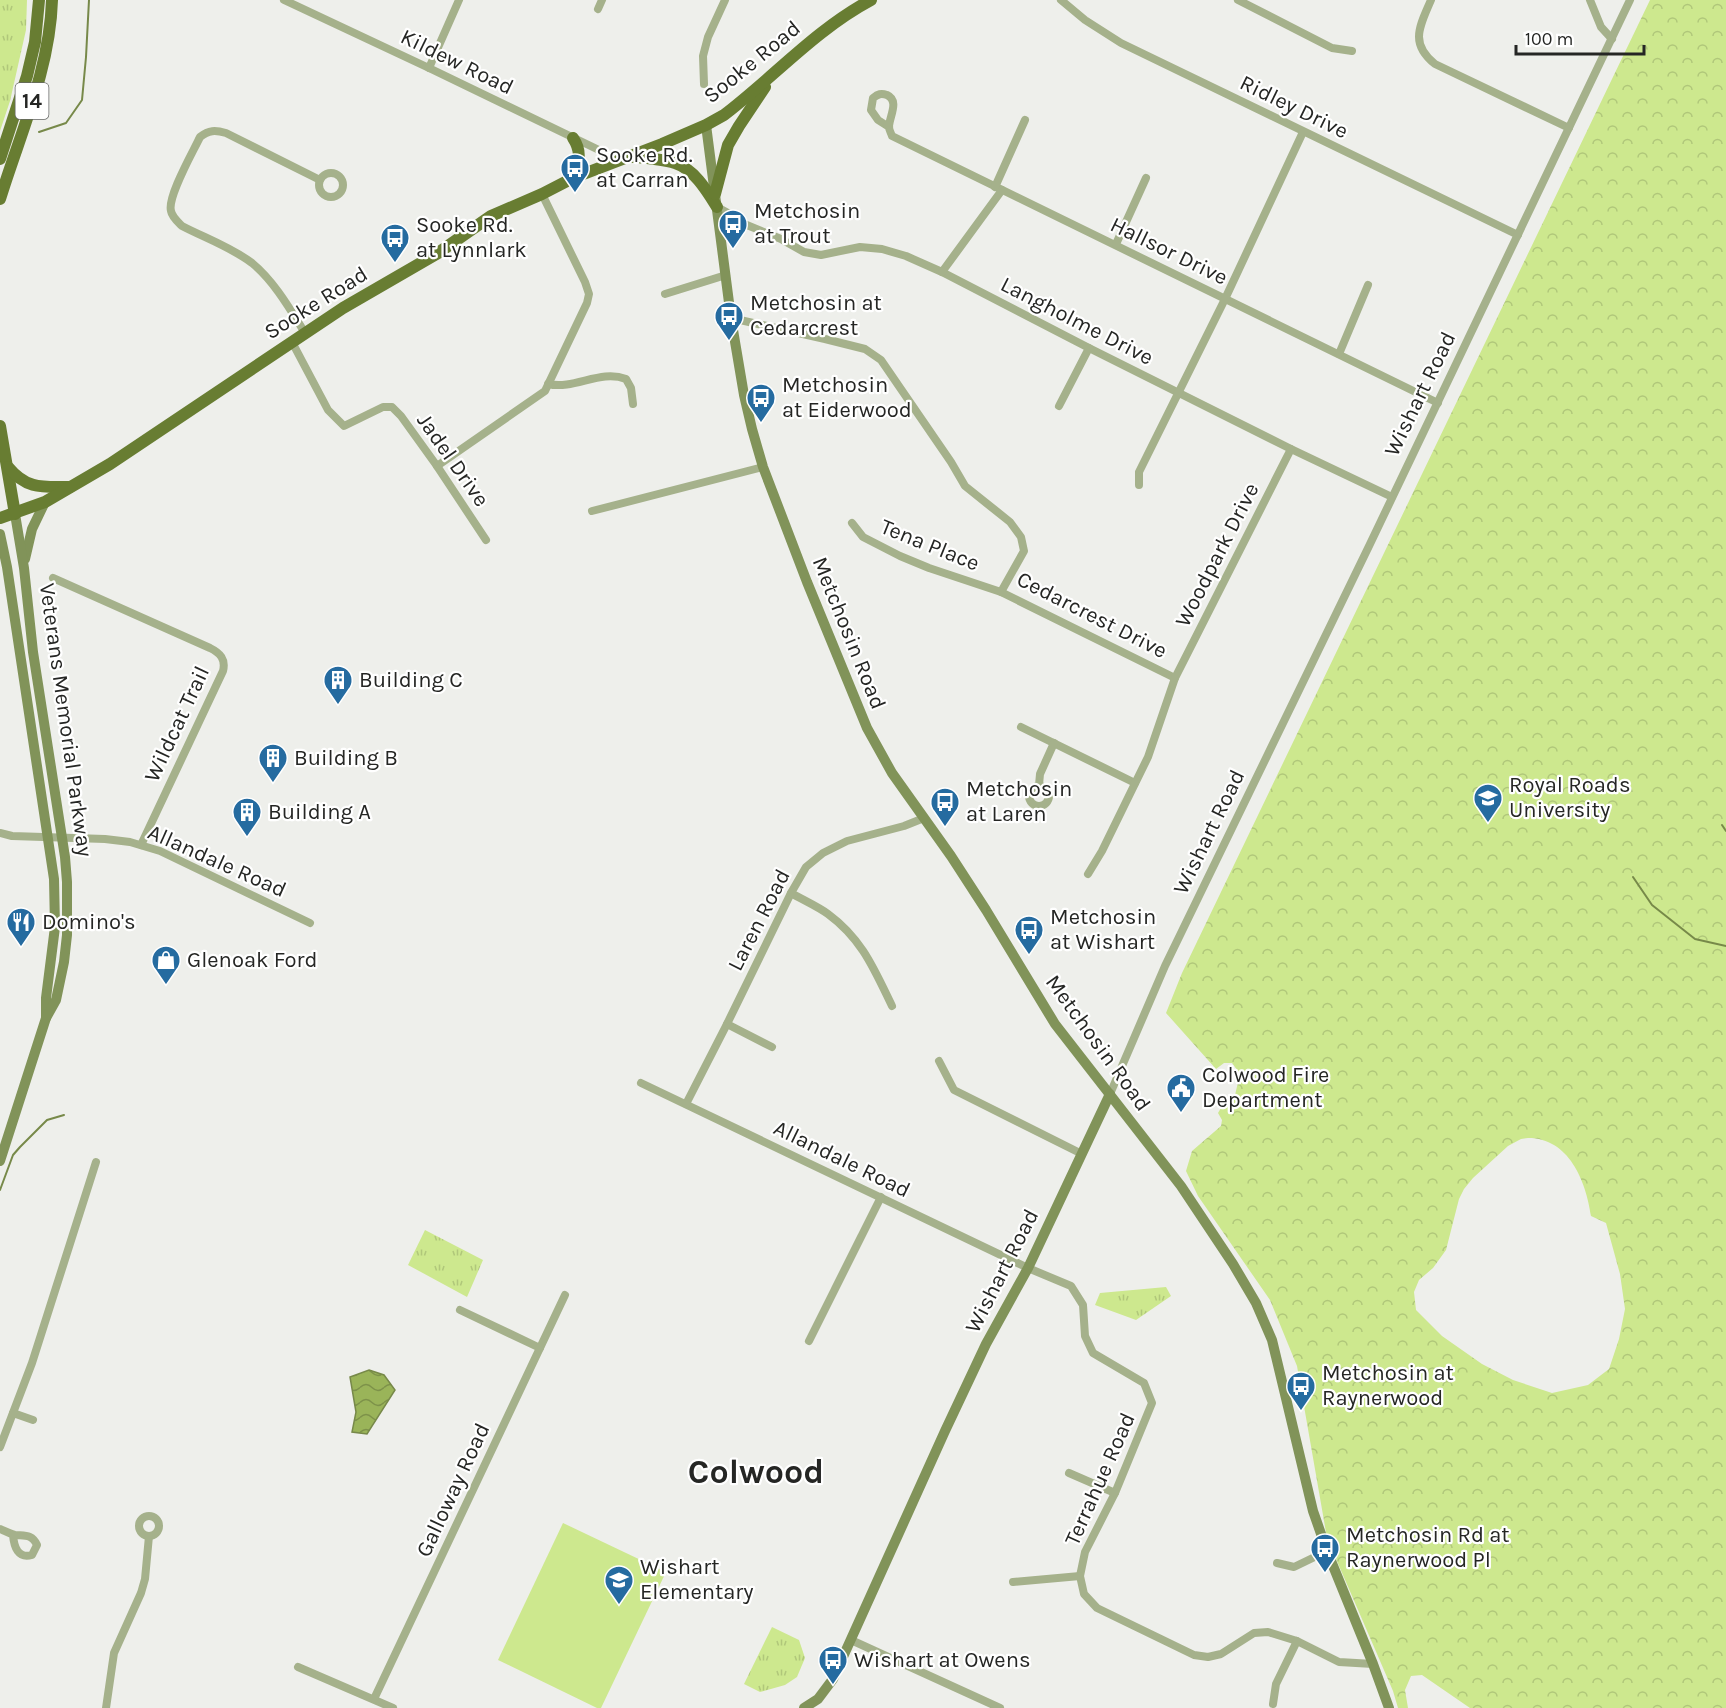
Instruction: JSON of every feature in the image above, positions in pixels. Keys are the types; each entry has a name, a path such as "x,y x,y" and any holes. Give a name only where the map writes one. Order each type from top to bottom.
{"main road":[{"name":"14","path":"0,159 27,76 35,42 39,0"},
{"name":"14","path":"0,199 40,77 47,45 52,0"},
{"name":"Sooke Road","path":"0,518 45,502 110,464 343,308 438,253 491,216 573,178 706,125 724,115 832,24 871,0"},
{"path":"716,194 728,145 778,69"},
{"name":"Metchosin Road","path":"706,125 731,318 744,395 763,467 867,728 892,773 986,910 1056,1024 1181,1186 1233,1264 1256,1304 1272,1340 1313,1510 1389,1708"},
{"path":"573,138 579,148 573,178"},
{"path":"628,156 676,163 686,168 717,207"},
{"name":"Veterans Memorial Parkway","path":"0,426 24,568 33,652 67,882 67,935 56,1000 46,1018 0,1161"},
{"path":"7,466 15,476 28,484 42,488 71,487"},
{"path":"24,568 29,540 45,502"},
{"name":"Veterans Memorial Parkway","path":"0,534 54,879 56,903 46,1018"},
{"name":"Wishart Road","path":"804,1708 818,1699 833,1679 986,1344 1028,1268 1110,1094"}],"street":[{"name":"Kildew Road","path":"284,0 601,151 609,163"},
{"path":"429,68 459,0"},
{"path":"598,9 602,0"},
{"path":"704,84 703,56 708,38 725,0"},
{"name":"Ridley Drive","path":"1061,0 1085,20 1121,43 1518,235"},
{"path":"1238,0 1332,48 1352,51"},
{"path":"1431,0 1420,27 1418,39 1426,56 1435,64 1569,128"},
{"path":"1590,0 1601,27 1612,39"},
{"name":"Wishart Road","path":"1110,1094 1165,966 1630,0"},
{"path":"942,272 999,189 1025,120"},
{"name":"Hallsor Drive","path":"889,127 892,136 1438,403"},
{"path":"305,333 265,276 252,263 182,226 175,219 171,211 171,198 200,137 208,131 215,130 226,133 320,180"},
{"path":"1139,485 1139,472 1225,299 1303,132"},
{"path":"1116,244 1146,178"},
{"path":"437,465 545,391 587,303 589,294 585,282 542,194"},
{"name":"Langholme Drive","path":"717,207 737,221 781,239 804,252 821,255 860,247 882,249 906,256 942,272 1178,393 1392,497"},
{"path":"721,235 729,225 737,221"},
{"path":"665,294 726,275"},
{"path":"1339,354 1368,285"},
{"name":"Cedarcrest Drive","path":"731,318 865,349 881,360 965,486 1010,522 1021,537 1024,551 1001,592 1175,678"},
{"name":"Jadel Drive","path":"292,342 328,411 344,426 383,407 392,407 401,416 437,465 486,540"},
{"path":"1059,406 1089,348"},
{"path":"548,384 558,386 607,375 617,375 626,379 631,388 633,404"},
{"name":"Woodpark Drive","path":"1088,874 1102,851 1148,757 1175,678 1291,449"},
{"path":"592,511 763,467"},
{"name":"Tena Place","path":"852,523 863,537 900,556 1001,592"},
{"name":"Wildcat Trail","path":"53,578 210,648 221,655 224,660 223,671 141,845"},
{"path":"1021,727 1135,783"},
{"path":"1039,785 1040,774 1054,743"},
{"name":"Laren Road","path":"686,1104 806,867 823,853 847,841 904,826 924,818"},
{"name":"Allandale Road","path":"0,833 12,836 105,838 141,845 310,923"},
{"path":"791,893 827,913 850,934 866,954 892,1006"},
{"path":"727,1024 772,1047"},
{"path":"939,1061 954,1089 1082,1154"},
{"name":"Allandale Road","path":"641,1083 1028,1268"},
{"path":"0,1447 32,1363 96,1162"},
{"path":"809,1341 881,1197"},
{"name":"Terrahue Road","path":"1028,1268 1071,1286 1083,1305 1085,1336 1093,1353 1144,1383 1152,1403 1115,1493 1085,1552 1080,1576 1084,1594 1097,1608 1194,1655 1208,1657 1221,1654 1254,1633 1268,1632 1297,1641 1339,1662 1373,1664"},
{"name":"Galloway Road","path":"374,1699 565,1295"},
{"path":"460,1310 540,1348"},
{"path":"13,1413 33,1420"},
{"path":"1069,1473 1115,1493"},
{"path":"0,1529 13,1535"},
{"path":"106,1708 114,1653 145,1579 149,1536"},
{"path":"1277,1563 1293,1567 1327,1551"},
{"path":"1013,1582 1080,1576"},
{"path":"851,1640 1000,1708"},
{"path":"1273,1704 1276,1684 1297,1641"},
{"path":"298,1667 393,1708"}],"green space":[{"path":"0,0 27,0 26,30 10,101 0,131"},
{"name":"Royal Roads University","path":"1650,0 1726,0 1726,1708 1470,1708 1422,1675 1411,1676 1405,1690 1408,1708 1398,1708 1393,1691 1327,1538 1297,1366 1270,1300 1198,1196 1186,1171 1192,1151 1221,1126 1222,1120 1218,1113 1228,1096 1235,1095 1240,1074 1232,1063 1224,1063 1216,1069 1166,1013 1182,973","holes":["1521,1139 1542,1140 1565,1153 1580,1176 1591,1216 1606,1223 1620,1274 1625,1309 1619,1339 1609,1369 1588,1385 1552,1393 1513,1380 1482,1364 1442,1336 1416,1310 1414,1292 1419,1280 1433,1268 1446,1250 1459,1199 1473,1178 1508,1146"]},
{"path":"425,1230 483,1260 467,1297 408,1265"},
{"path":"1166,1287 1171,1296 1136,1320 1095,1305 1100,1293"},
{"path":"563,1523 666,1572 601,1708 498,1660"},
{"path":"772,1627 799,1640 805,1658 797,1677 785,1685 760,1692 744,1684"}],"water":[{"path":"369,1370 384,1375 395,1390 367,1434 352,1432 356,1412 350,1377"}],"waterway":[{"path":"39,132 66,123 82,100 89,0"},
{"path":"1722,825 1726,831"},
{"path":"1633,877 1652,905 1695,939 1726,946"},
{"path":"0,1190 13,1155 47,1120 64,1115"}],"place":[{"name":"Sooke Rd. at Carran","path":"575,194"},
{"name":"Metchosin at Trout","path":"733,250"},
{"name":"Sooke Rd. at Lynnlark","path":"395,264"},
{"name":"Metchosin at Cedarcrest","path":"729,342"},
{"name":"Metchosin at Eiderwood","path":"761,424"},
{"name":"Building C","path":"338,706"},
{"name":"Building B","path":"273,784"},
{"name":"Royal Roads University","path":"1488,824"},
{"name":"Metchosin at Laren","path":"945,828"},
{"name":"Building A","path":"247,838"},
{"name":"Domino's","path":"21,948"},
{"name":"Metchosin at Wishart","path":"1029,956"},
{"name":"Glenoak Ford","path":"166,986"},
{"name":"Colwood Fire Department","path":"1181,1114"},
{"name":"Metchosin at Raynerwood","path":"1301,1412"},
{"name":"Metchosin Rd at Raynerwood Pl","path":"1325,1574"},
{"name":"Wishart Elementary","path":"619,1606"},
{"name":"Wishart at Owens","path":"833,1686"}],"district":[{"name":"Colwood","path":"756,1472"}]}
